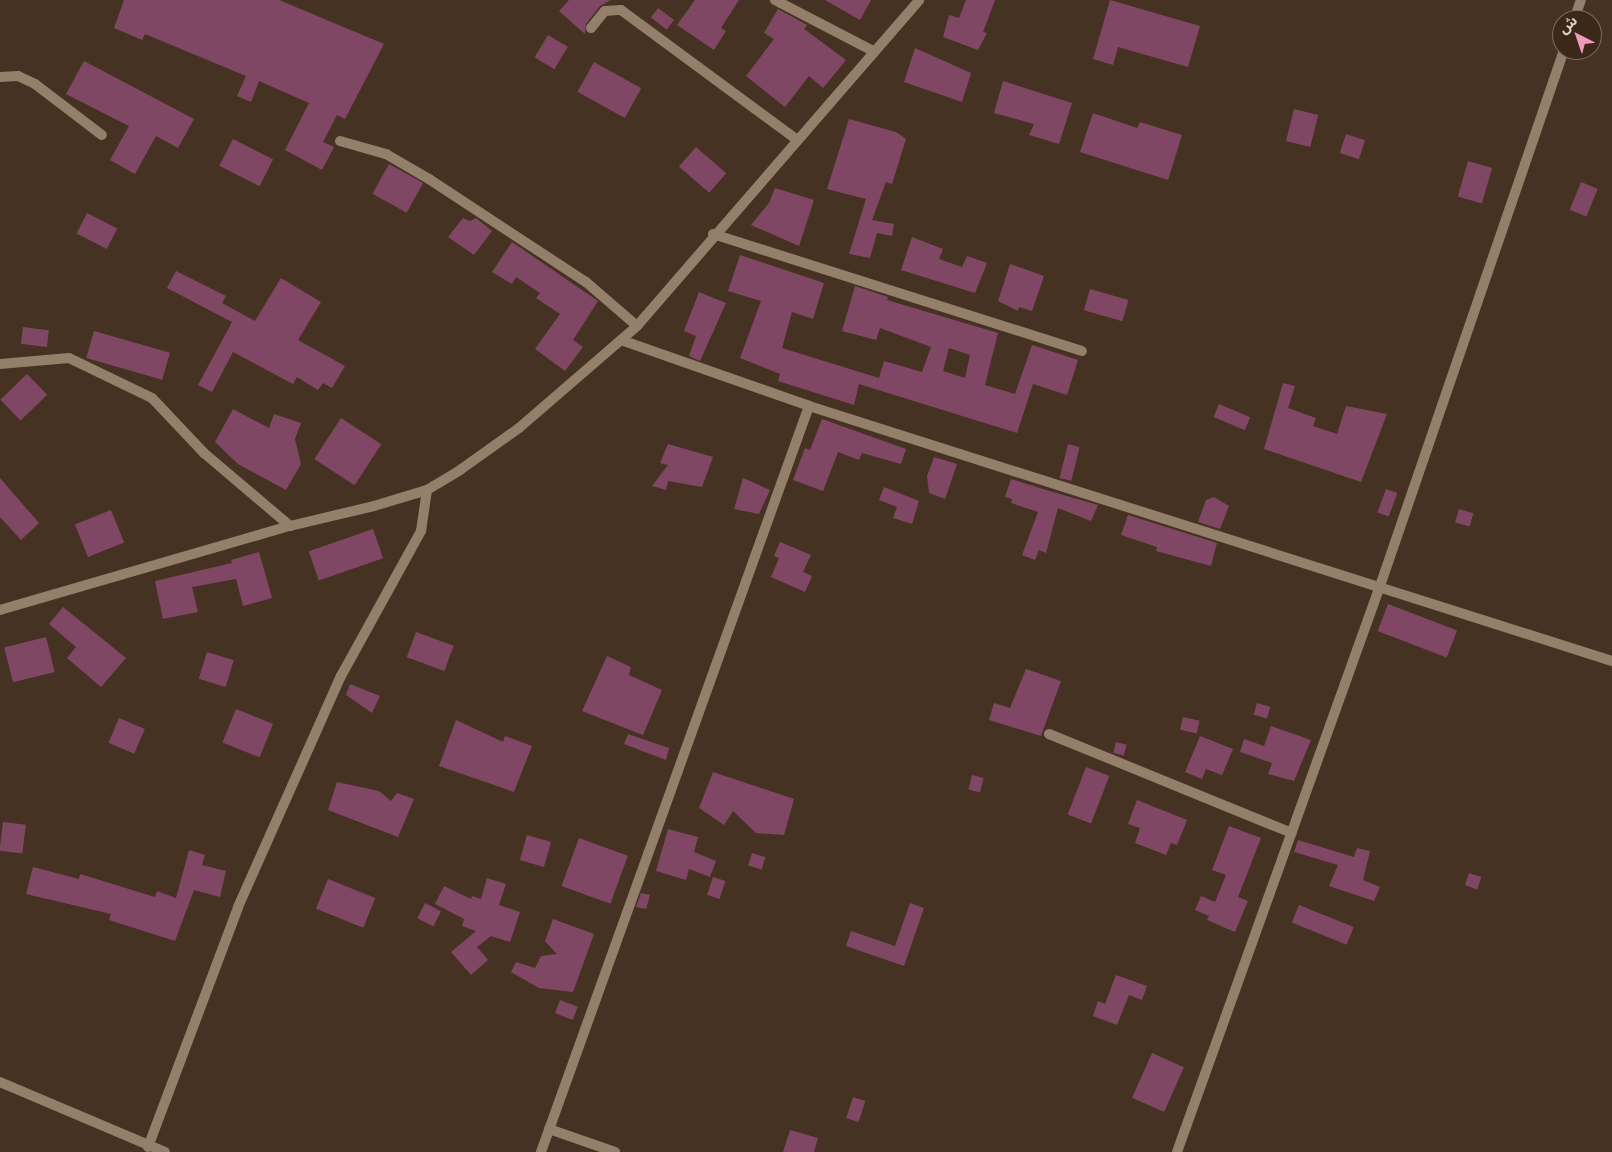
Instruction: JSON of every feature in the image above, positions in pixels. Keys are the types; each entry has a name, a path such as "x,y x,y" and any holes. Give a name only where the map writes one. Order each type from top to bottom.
{"street":[{"path":"775,0 873,51"},
{"path":"0,610 290,526 427,490 519,428 637,326 796,139 920,0"},
{"path":"591,28 605,11 621,10 796,139"},
{"path":"1177,1152 1380,586 1561,60"},
{"path":"0,77 18,76 35,84 102,135"},
{"path":"340,141 386,154 429,178 586,282 637,326"},
{"path":"714,234 1082,350"},
{"path":"621,340 809,406 1612,661"},
{"path":"0,364 69,358 152,398 204,453 290,526"},
{"path":"541,1152 809,406"},
{"path":"148,1147 238,907 341,676 421,531 427,490"},
{"path":"1049,734 1292,833"},
{"path":"0,1082 148,1147 165,1152"},
{"path":"549,1129 615,1152"}],"building":[{"path":"124,0 279,0 384,44 345,119 337,115 323,142 334,147 322,170 285,150 309,103 259,81 251,102 237,96 246,76 145,34 142,40 114,28"},
{"path":"569,0 611,0 600,6 586,24 585,34 559,11"},
{"path":"695,0 739,0 721,28 726,31 714,50 677,25"},
{"path":"825,0 871,0 860,20"},
{"path":"966,0 995,0 983,32 987,33 978,50 943,37 949,15 959,18"},
{"path":"1110,0 1200,26 1188,67 1118,47 1113,65 1093,59"},
{"path":"658,8 674,20 667,30 651,18"},
{"path":"778,9 807,25 804,29 846,60 823,88 809,76 785,107 746,76 774,39 764,33"},
{"path":"548,35 568,47 554,69 535,57"},
{"path":"915,48 971,73 962,102 904,82"},
{"path":"84,61 194,119 178,148 156,136 135,174 110,160 129,126 66,94"},
{"path":"594,62 641,88 625,118 578,92"},
{"path":"1003,81 1072,103 1059,144 1029,135 1034,124 994,113"},
{"path":"1294,109 1318,115 1310,147 1286,141"},
{"path":"1093,113 1137,128 1140,122 1182,135 1168,180 1080,152"},
{"path":"849,119 896,132 906,139 892,184 886,182 872,220 894,224 892,236 877,233 870,258 849,254 866,199 827,189"},
{"path":"1346,134 1365,140 1359,159 1340,153"},
{"path":"233,139 273,159 259,186 219,166"},
{"path":"696,147 726,173 709,193 679,167"},
{"path":"1468,161 1492,168 1482,203 1458,197"},
{"path":"389,164 423,183 407,213 373,194"},
{"path":"1581,182 1598,189 1586,217 1570,210"},
{"path":"775,188 814,200 799,246 751,225 769,203"},
{"path":"87,213 117,228 107,249 77,233"},
{"path":"463,218 470,221 476,218 492,231 474,255 448,237"},
{"path":"912,237 943,249 939,259 962,267 967,256 987,263 975,293 901,270"},
{"path":"512,242 598,301 573,340 583,347 565,371 535,349 560,314 536,298 540,293 516,277 512,284 492,272"},
{"path":"740,255 824,283 813,319 792,312 782,348 879,378 884,361 922,372 931,347 880,328 876,340 842,331 855,286 888,297 887,300 998,333 985,385 1015,394 1032,345 1078,360 1067,395 1033,384 1017,433 859,384 854,405 778,381 780,374 740,358 761,301 728,291","holes":["949,348 970,355 965,378 943,371"]},
{"path":"1010,264 1044,276 1032,311 1019,307 1018,311 998,301"},
{"path":"176,271 226,296 222,303 255,321 281,278 321,302 298,340 345,366 332,388 323,383 318,390 297,377 293,384 233,352 212,392 198,385 232,322 167,288"},
{"path":"1090,289 1128,300 1122,321 1084,310"},
{"path":"699,292 726,303 700,361 689,356 696,336 684,331"},
{"path":"23,327 49,330 47,347 21,344"},
{"path":"94,331 170,353 162,380 86,358"},
{"path":"27,374 47,395 21,421 0,400"},
{"path":"1283,383 1295,386 1288,408 1316,418 1313,426 1337,434 1346,406 1387,414 1361,482 1264,449"},
{"path":"1219,404 1250,417 1245,430 1214,417"},
{"path":"233,409 269,428 274,414 301,423 295,439 301,464 286,490 238,464 215,442"},
{"path":"341,418 381,444 355,485 314,459"},
{"path":"822,419 906,449 901,464 862,453 859,460 838,452 823,491 793,480 805,448 810,450"},
{"path":"668,444 713,457 702,487 668,481 666,490 652,486 668,465 660,463"},
{"path":"1068,444 1080,447 1071,481 1060,478"},
{"path":"934,457 957,464 945,499 929,493 927,476"},
{"path":"0,478 39,523 21,540 0,517"},
{"path":"743,478 770,490 759,514 734,509"},
{"path":"1011,479 1098,505 1091,521 1058,508 1046,553 1039,550 1035,560 1022,555 1038,512 1011,503 1012,499 1005,497"},
{"path":"884,487 919,501 912,524 893,518 897,507 879,500"},
{"path":"1386,489 1397,493 1389,517 1377,512"},
{"path":"1214,497 1229,506 1220,529 1198,522 1206,500"},
{"path":"1459,509 1473,513 1470,527 1455,522"},
{"path":"111,510 124,542 88,557 75,525"},
{"path":"1128,515 1217,543 1211,566 1156,551 1157,547 1121,535"},
{"path":"373,529 383,558 319,580 309,551"},
{"path":"780,542 811,555 803,572 812,576 805,592 771,577 779,558 774,556"},
{"path":"259,552 272,598 243,606 236,579 192,587 198,612 163,619 155,581 232,563 231,560"},
{"path":"1388,604 1457,631 1447,658 1378,631"},
{"path":"63,607 126,658 101,687 67,658 76,647 49,624"},
{"path":"416,632 454,646 444,671 407,657"},
{"path":"46,637 55,672 13,682 4,647"},
{"path":"207,652 234,660 226,687 199,679"},
{"path":"607,656 631,667 629,675 662,690 643,735 582,711"},
{"path":"1026,669 1061,681 1041,736 989,720 994,703 1010,708"},
{"path":"350,684 380,696 372,713 346,695"},
{"path":"1257,703 1270,707 1267,719 1253,714"},
{"path":"236,709 273,724 260,757 223,742"},
{"path":"1183,717 1200,721 1197,733 1180,730"},
{"path":"119,718 145,729 134,754 108,743"},
{"path":"456,720 503,742 505,736 532,746 514,792 439,766"},
{"path":"1271,726 1311,740 1294,781 1268,774 1272,763 1240,752 1244,739 1264,746"},
{"path":"628,734 669,748 666,760 624,744"},
{"path":"1200,736 1233,749 1222,775 1206,769 1202,779 1185,772"},
{"path":"1116,742 1127,745 1124,755 1113,753"},
{"path":"1086,767 1109,776 1091,824 1068,815"},
{"path":"713,772 794,799 784,835 756,833 733,811 724,825 699,808"},
{"path":"972,775 984,778 980,792 968,790"},
{"path":"337,782 379,791 391,801 397,793 414,799 398,837 328,810"},
{"path":"1137,800 1187,820 1177,845 1171,843 1166,855 1135,843 1140,828 1128,824"},
{"path":"3,822 26,825 22,854 0,851"},
{"path":"1229,826 1261,838 1238,897 1248,901 1235,932 1207,920 1209,916 1195,910 1201,896 1215,902 1226,875 1212,870"},
{"path":"668,829 698,837 694,852 716,861 710,877 689,869 686,880 656,871"},
{"path":"527,835 551,842 544,867 520,860"},
{"path":"579,838 628,856 610,904 562,886"},
{"path":"1298,840 1354,857 1357,848 1370,851 1363,880 1380,887 1374,901 1329,886 1338,865 1294,852"},
{"path":"189,850 205,855 202,865 226,871 220,897 194,890 175,941 109,920 111,914 26,894 33,867 79,879 80,874 155,897 157,891 176,898"},
{"path":"752,853 765,857 762,870 748,865"},
{"path":"1469,873 1481,877 1477,889 1465,885"},
{"path":"713,877 725,881 719,899 707,895"},
{"path":"487,878 506,884 499,905 520,912 510,942 491,936 477,947 488,960 471,975 451,952 476,931 462,926 464,919 435,904 444,886 471,899 472,896 481,899"},
{"path":"328,879 375,898 363,928 316,909"},
{"path":"641,893 650,895 646,909 636,907"},
{"path":"425,903 441,911 433,926 417,918"},
{"path":"910,903 924,908 904,966 846,946 851,931 895,946"},
{"path":"1299,905 1354,927 1347,945 1292,923"},
{"path":"553,919 594,934 573,992 539,988 511,972 516,962 535,968 541,956 557,954 545,941"},
{"path":"1116,975 1147,986 1142,1000 1129,995 1117,1025 1093,1016 1098,1001 1105,1004"},
{"path":"560,1000 578,1007 573,1020 555,1013"},
{"path":"1152,1053 1184,1067 1164,1112 1132,1098"},
{"path":"853,1097 865,1101 859,1122 846,1118"},
{"path":"790,1130 818,1138 814,1152 783,1152"}]}
